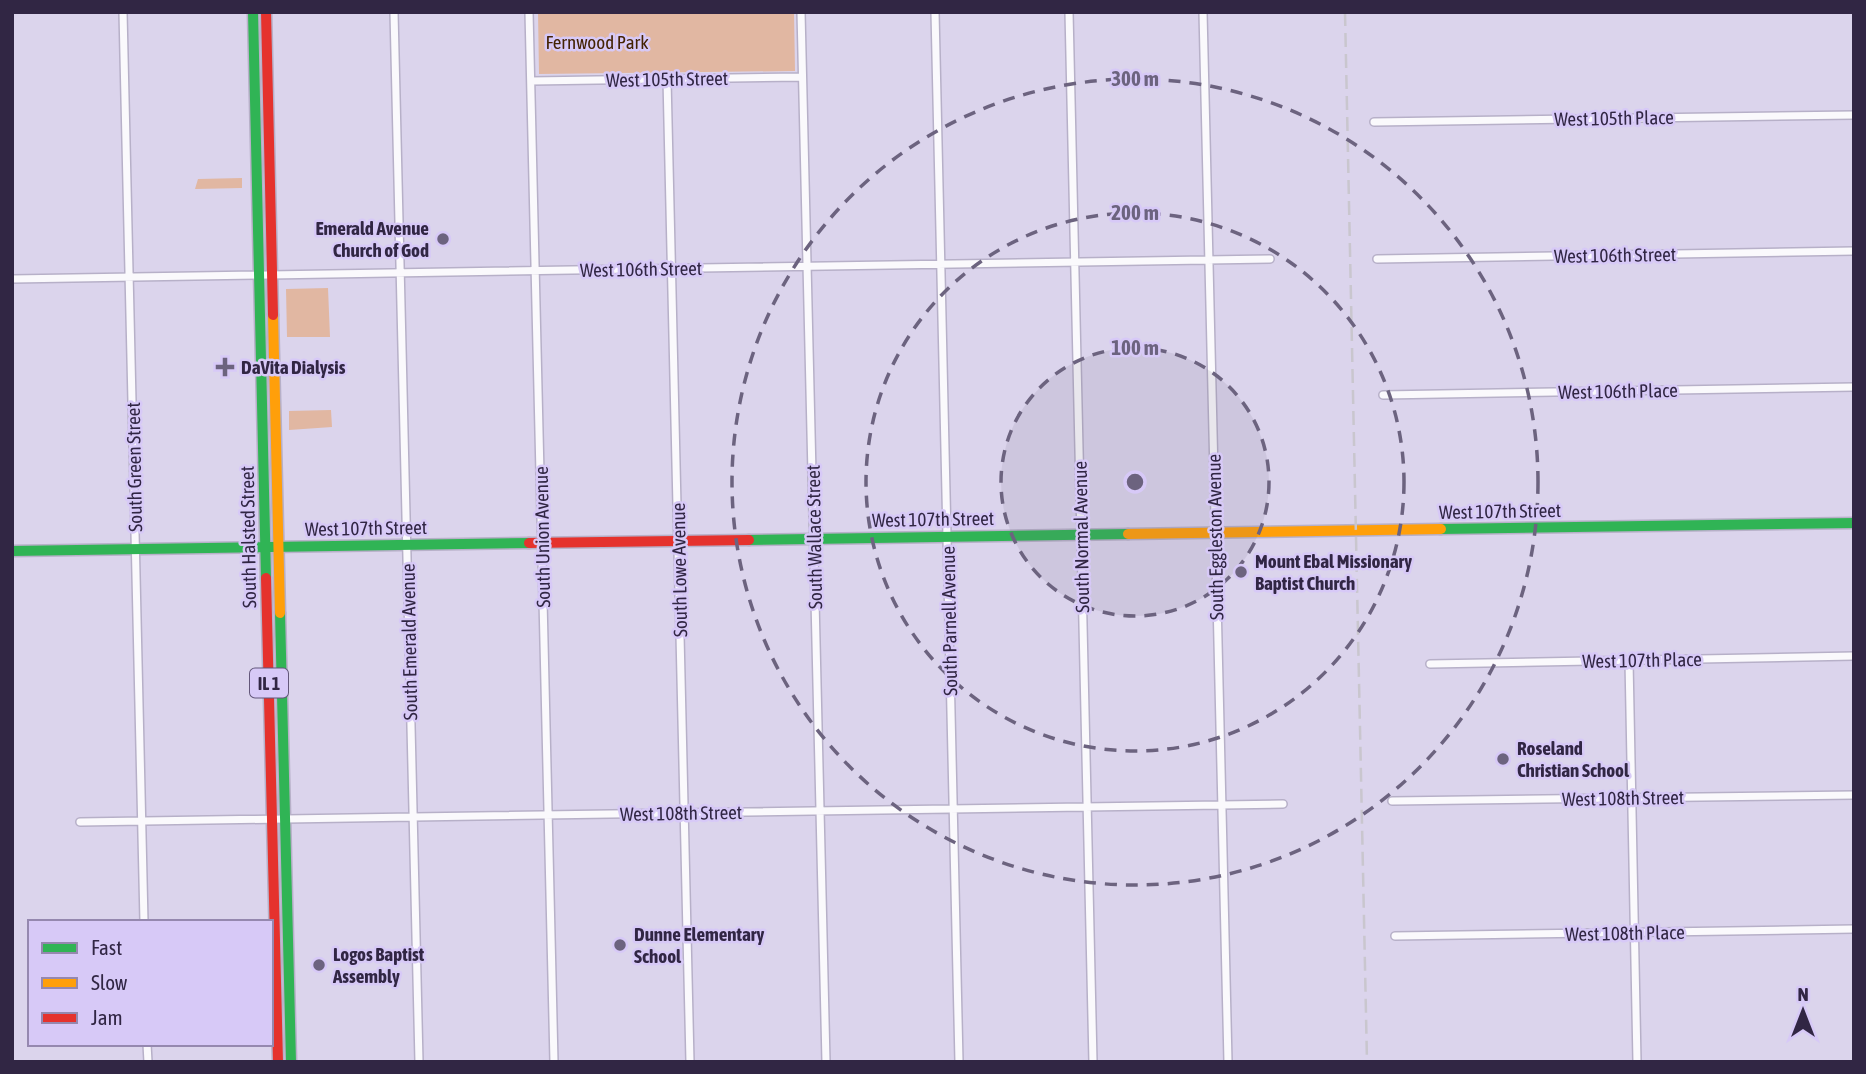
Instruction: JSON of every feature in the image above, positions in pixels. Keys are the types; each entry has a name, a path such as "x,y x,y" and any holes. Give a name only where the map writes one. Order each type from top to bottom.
{"main road":[{"name":"South Halsted Street","path":"253,12 278,1062"},
{"name":"South Halsted Street","path":"266,12 291,1062"},
{"name":"West 107th Street","path":"12,551 1854,523"}],"street":[{"name":"South Green Street","path":"123,12 144,920"},
{"name":"South Emerald Avenue","path":"394,12 419,1062"},
{"name":"South Union Avenue","path":"529,12 554,1062"},
{"name":"South Wallace Street","path":"801,12 826,1062"},
{"name":"South Parnell Avenue","path":"935,12 959,1062"},
{"name":"South Normal Avenue","path":"1069,12 1093,1062"},
{"name":"South Eggleston Avenue","path":"1203,12 1228,1062"},
{"name":"West 105th Street","path":"531,81 802,77"},
{"name":"South Lowe Avenue","path":"667,79 690,1062"},
{"name":"West 105th Place","path":"1374,122 1854,115"},
{"name":"West 106th Street","path":"1377,259 1854,251"},
{"name":"West 106th Street","path":"12,279 1270,259"},
{"name":"West 106th Place","path":"1383,396 1854,387"},
{"name":"West 107th Place","path":"1430,664 1854,656"},
{"path":"1629,661 1637,1062"},
{"name":"West 108th Street","path":"1392,802 1854,794"},
{"name":"West 108th Street","path":"80,822 1283,804"},
{"name":"West 108th Place","path":"1395,936 1854,929"}],"green space":[{"name":"Fernwood Park","path":"538,12 794,12 795,71 539,74"},
{"path":"242,178 242,188 195,189 198,179"},
{"path":"328,288 330,337 287,337 286,289"},
{"path":"331,410 332,427 289,430 289,411"}],"railway":[{"path":"1345,12 1367,1062"}],"traffic: fast":[{"path":"253,12 266,578"},
{"path":"1441,529 1854,523"},
{"path":"749,540 1128,534"},
{"path":"12,551 529,543"},
{"path":"280,613 291,1062"}],"traffic: slow":[{"path":"273,315 280,613"},
{"path":"1128,534 1441,529"}],"traffic: jam":[{"path":"266,12 273,315"},
{"path":"529,543 749,540"},
{"path":"266,578 278,1062"}],"place":[{"name":"Emerald Avenue Church of God","path":"443,239"},
{"name":"DaVita Dialysis","path":"225,367"},
{"name":"Mount Ebal Missionary Baptist Church","path":"1241,572"},
{"name":"Roseland Christian School","path":"1503,759"},
{"name":"Dunne Elementary School","path":"620,945"},
{"name":"Logos Baptist Assembly","path":"319,965"}]}
